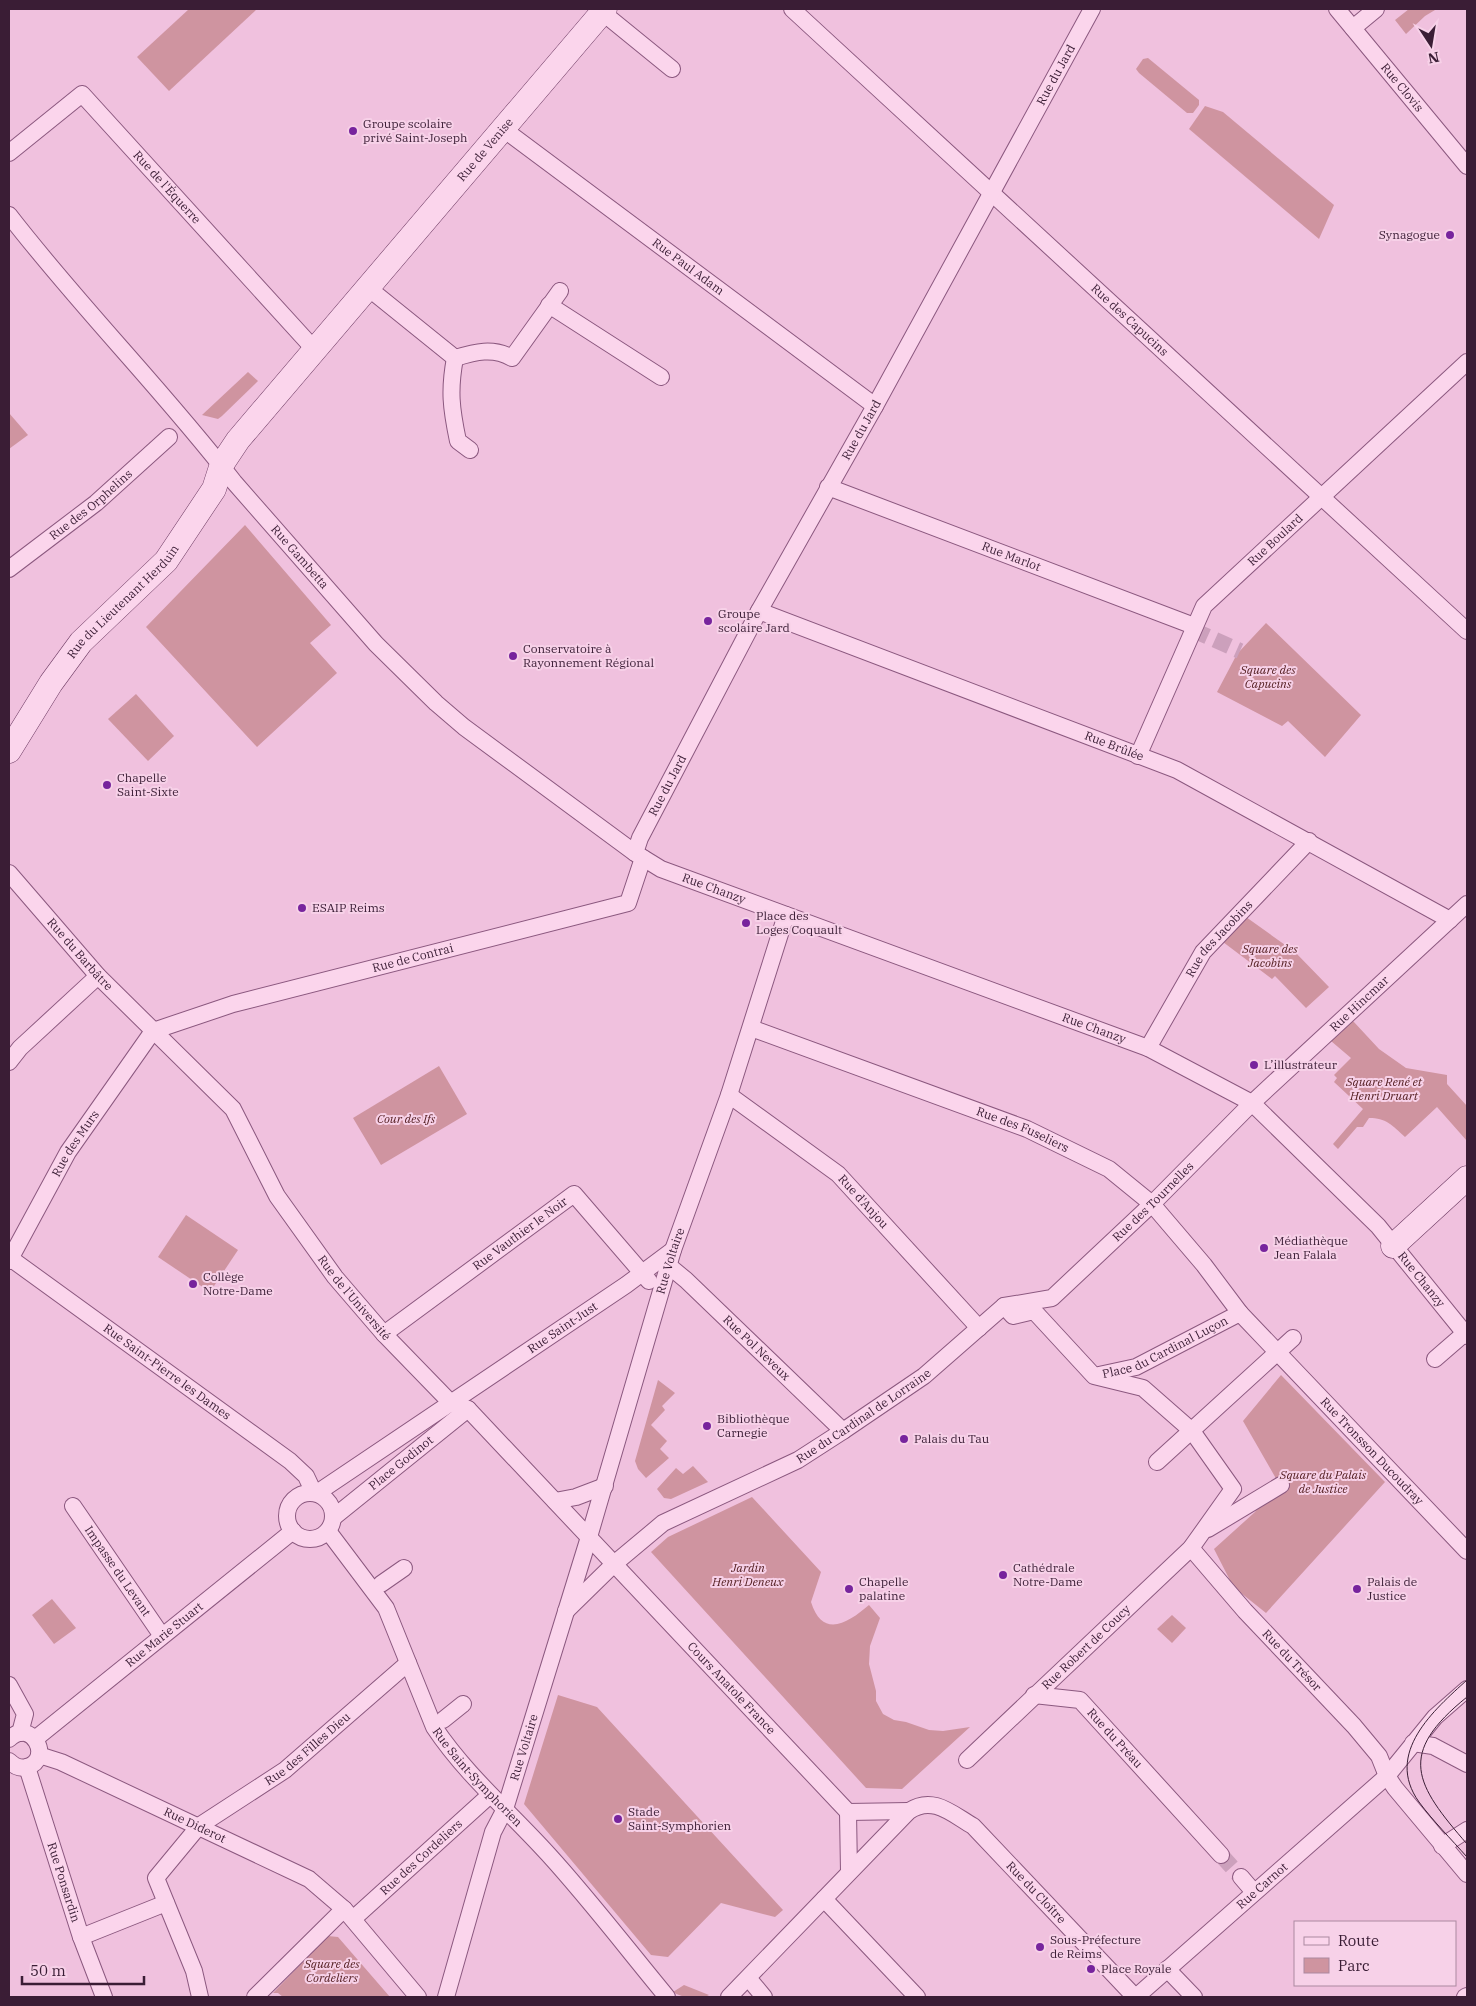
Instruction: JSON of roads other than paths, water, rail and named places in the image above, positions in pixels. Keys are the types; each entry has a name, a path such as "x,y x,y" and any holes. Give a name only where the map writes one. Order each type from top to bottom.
{"street":[{"name":"Rue des Capucins","path":"792,9 1324,497 1467,631"},
{"name":"Rue du Jard","path":"639,855 640,838 759,611 875,406 1092,9"},
{"name":"Rue Clovis","path":"1337,9 1467,166"},
{"path":"1353,28 1376,9"},
{"name":"Rue de Venise","path":"227,458 314,349 604,10 672,69"},
{"name":"Rue de l'Équerre","path":"9,153 82,94 314,349"},
{"name":"Rue Paul Adam","path":"502,128 875,406"},
{"name":"Rue Gambetta","path":"9,215 178,412 208,452 227,458 234,482 376,644 464,728 639,855"},
{"path":"367,287 455,358"},
{"path":"455,358 482,350 504,354 512,358 560,291"},
{"path":"549,305 661,377"},
{"path":"455,358 450,385 453,416 458,440 470,450"},
{"name":"Rue Boulard","path":"1138,756 1204,606 1324,497 1467,362"},
{"name":"Rue des Orphelins","path":"9,569 96,503 169,437"},
{"name":"Rue du Lieutenant Herduin","path":"9,750 49,686 81,642 166,561 214,489 227,458"},
{"name":"Rue Marlot","path":"828,487 1194,626"},
{"name":"Rue Brûlée","path":"759,611 1177,770 1450,920"},
{"name":"Rue des Jacobins","path":"1148,1048 1203,952 1309,841"},
{"name":"Rue Chanzy","path":"639,855 664,870 1148,1048 1209,1079 1252,1104 1378,1226 1466,1335"},
{"name":"Rue de Contrai","path":"153,1032 233,1004 628,903 639,855"},
{"name":"Rue du Barbâtre","path":"9,874 98,976 153,1032"},
{"name":"Rue Hincmar","path":"1252,1104 1467,904"},
{"name":"Rue Voltaire","path":"446,1997 494,1832 505,1809 589,1538 671,1258 730,1095 786,915"},
{"path":"9,1062 20,1048 98,976"},
{"name":"Rue des Fuseliers","path":"751,1028 1027,1129 1109,1169 1152,1204 1204,1265 1240,1313"},
{"name":"Rue des Murs","path":"10,1260 68,1152 153,1032"},
{"name":"Rue de l'Université","path":"153,1032 232,1109 277,1196 335,1277 384,1334 451,1403 468,1409 589,1538"},
{"name":"Rue d'Anjou","path":"730,1095 838,1174 979,1328"},
{"name":"Rue des Tournelles","path":"1004,1306 1052,1298 1152,1204 1252,1104"},
{"path":"1393,1246 1467,1178"},
{"name":"Rue Vauthier le Noir","path":"384,1334 574,1194 660,1294"},
{"name":"Rue Saint-Just","path":"451,1403 671,1258"},
{"name":"Rue Pol Neveux","path":"671,1258 686,1280 843,1431"},
{"name":"Rue Saint-Pierre les Dames","path":"10,1260 290,1461 306,1476 315,1493"},
{"name":"Rue du Cardinal de Lorraine","path":"614,1564 663,1523 798,1460 843,1431 924,1376 1004,1306"},
{"name":"Place du Cardinal Luçon","path":"1004,1306 1013,1316 1034,1311 1094,1376 1143,1388 1192,1430 1233,1489 1202,1533"},
{"name":"Place du Cardinal Luçon","path":"1094,1376 1136,1367 1240,1313 1277,1352"},
{"path":"1435,1359 1466,1335"},
{"path":"1157,1462 1293,1338"},
{"name":"Rue Tronsson Ducoudray","path":"1277,1352 1467,1551"},
{"name":"Place Godinot","path":"451,1403 315,1493 298,1496 288,1508 288,1524 292,1530 298,1535 310,1539 323,1535 331,1524 468,1409"},
{"path":"1202,1533 1281,1485"},
{"path":"555,1501 576,1497 604,1486"},
{"path":"315,1493 329,1502 331,1524"},
{"name":"Impasse du Levant","path":"73,1506 162,1636"},
{"name":"Rue Saint-Symphorien","path":"331,1524 386,1608 434,1727 444,1742 490,1795 550,1855 667,1997"},
{"name":"Rue Marie Stuart","path":"35,1739 292,1530"},
{"name":"Rue Robert de Coucy","path":"967,1760 1191,1548 1202,1533"},
{"name":"Cours Anatole France","path":"589,1538 848,1812"},
{"name":"Rue du Trésor","path":"1191,1548 1245,1611 1354,1726 1376,1753 1387,1776 1442,1846 1467,1874"},
{"name":"Rue Voltaire","path":"566,1611 614,1564"},
{"path":"381,1584 404,1568"},
{"name":"Rue des Filles Dieu","path":"166,1903 156,1878 199,1826 285,1770 408,1663"},
{"path":"9,1685 25,1714 14,1736"},
{"name":"Rue Carnot","path":"1135,1997 1253,1891 1387,1776 1435,1717 1467,1689"},
{"name":"Rue du Préau","path":"1034,1695 1080,1700 1217,1852"},
{"path":"443,1720 463,1704"},
{"path":"9,1762 16,1767 27,1767 36,1761 39,1755 39,1745 35,1739 27,1734 14,1736"},
{"path":"1413,1743 1432,1746 1467,1764"},
{"name":"Rue Diderot","path":"39,1755 61,1762 309,1879 348,1914 418,1997"},
{"name":"Rue Ponsardin","path":"27,1767 81,1937 104,1997"},
{"name":"Rue des Cordeliers","path":"255,1997 348,1914 490,1795"},
{"name":"Rue du Cloître","path":"909,1812 918,1806 926,1804 944,1807 973,1826 1135,1997"},
{"path":"848,1872 848,1812 909,1812"},
{"path":"730,1997 848,1872 909,1812"},
{"path":"1442,1846 1467,1830"},
{"path":"1241,1877 1253,1891"},
{"path":"824,1899 917,1997"},
{"path":"81,1937 166,1903 194,1971 200,1997"},
{"path":"1167,1969 1194,1997"},
{"path":"749,1979 764,1997"}],"tunnel":[{"path":"1193,630 1240,651"},
{"path":"1221,1855 1241,1877"}],"tram line":[{"path":"1467,1680 1428,1719 1410,1750 1407,1766 1410,1784 1419,1802 1467,1857"},
{"path":"1467,1697 1444,1717 1430,1736 1422,1753 1421,1769 1425,1786 1435,1804 1467,1844"}],"place":[{"name":"Groupe scolaire privé Saint-Joseph","path":"353,131"},
{"name":"Synagogue","path":"1450,235"},
{"name":"Groupe scolaire Jard","path":"708,621"},
{"name":"Conservatoire à Rayonnement Régional","path":"513,656"},
{"name":"Chapelle Saint-Sixte","path":"107,785"},
{"name":"ESAIP Reims","path":"302,908"},
{"name":"Place des Loges Coquault","path":"746,923"},
{"name":"L’illustrateur","path":"1254,1065"},
{"name":"Médiathèque Jean Falala","path":"1264,1248"},
{"name":"Collège Notre-Dame","path":"193,1284"},
{"name":"Bibliothèque Carnegie","path":"707,1426"},
{"name":"Palais du Tau","path":"904,1439"},
{"name":"Cathédrale Notre-Dame","path":"1003,1575"},
{"name":"Chapelle palatine","path":"849,1589"},
{"name":"Palais de Justice","path":"1357,1589"},
{"name":"Stade Saint-Symphorien","path":"618,1819"},
{"name":"Sous-Préfecture de Reims","path":"1040,1947"},
{"name":"Place Royale","path":"1091,1969"}],"park label":[{"name":"Square des Capucins","path":"1268,677"},
{"name":"Square des Jacobins","path":"1270,956"},
{"name":"Square René et Henri Druart","path":"1384,1089"},
{"name":"Cour des Ifs","path":"406,1119"},
{"name":"Square du Palais de Justice","path":"1323,1482"},
{"name":"Jardin Henri Deneux","path":"748,1575"},
{"name":"Square des Cordeliers","path":"332,1971"}]}
